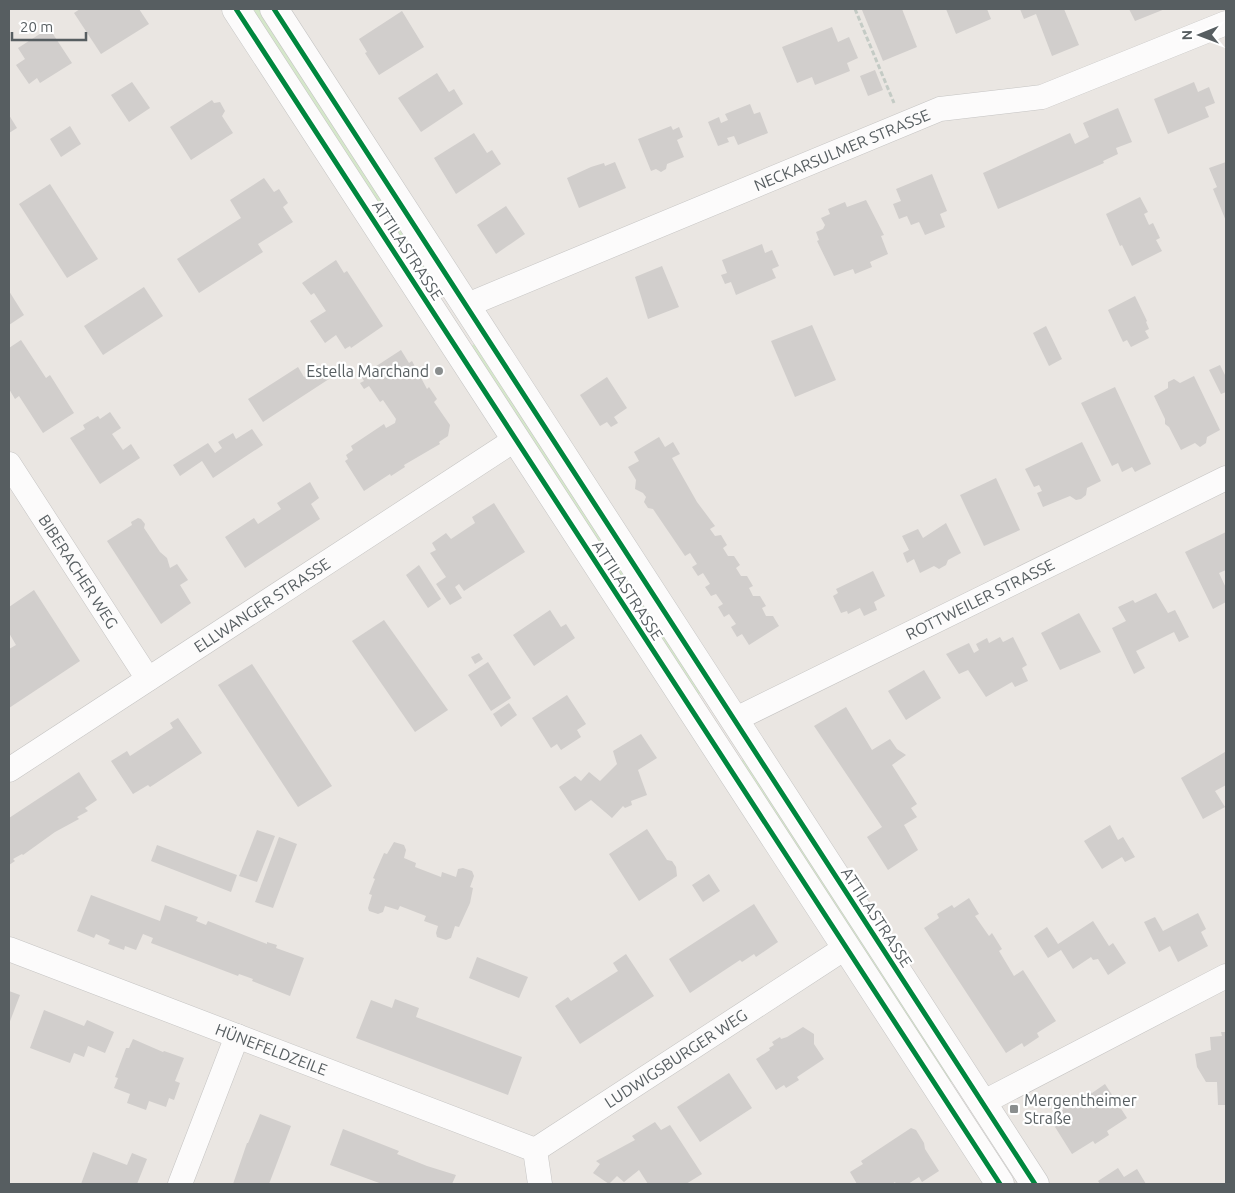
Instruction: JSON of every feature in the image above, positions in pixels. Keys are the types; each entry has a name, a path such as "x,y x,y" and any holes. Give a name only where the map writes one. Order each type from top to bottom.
{"main road":[{"name":"ATTILASTRASSE","path":"236,9 956,1120 1000,1184"},
{"name":"ATTILASTRASSE","path":"274,9 1035,1184"},
{"name":"ATTILASTRASSE","path":"440,322 465,306"},
{"path":"709,737 734,720"},
{"path":"956,1120 982,1103"}],"street":[{"name":"NECKARSULMER STRASSE","path":"465,306 940,109 1042,97 1226,23"},
{"name":"ELLWANGER STRASSE","path":"9,770 516,439"},
{"name":"BIBERACHER WEG","path":"9,464 148,679"},
{"name":"ROTTWEILER STRASSE","path":"734,720 1226,478"},
{"name":"HÜNEFELDZEILE","path":"9,948 536,1150"},
{"name":"LUDWIGSBURGER WEG","path":"536,1150 845,948"},
{"path":"982,1103 1226,976"},
{"path":"180,1184 237,1036"},
{"path":"536,1150 540,1184"}],"path":[{"path":"856,9 898,112"}],"green space":[{"path":"251,9 261,9 435,277 428,281"},
{"path":"477,342 703,692 696,696 470,347"},
{"path":"746,757 954,1080 947,1084 739,762"}],"building":[{"path":"80,9 139,9 149,24 101,54 74,13"},
{"path":"902,9 917,47 883,61 862,10"},
{"path":"946,9 987,9 991,19 956,34"},
{"path":"1020,9 1064,9 1079,45 1052,56 1036,14 1024,19"},
{"path":"1129,9 1165,9 1135,21"},
{"path":"402,11 424,47 379,75 365,53 367,52 359,39"},
{"path":"832,27 838,42 849,37 858,58 847,63 850,71 815,85 812,77 797,83 782,47"},
{"path":"49,28 72,63 40,83 37,78 29,84 16,65 25,59 18,48"},
{"path":"875,70 883,90 868,96 860,76"},
{"path":"437,73 449,92 454,89 463,104 421,132 398,98"},
{"path":"132,82 150,108 129,122 111,95"},
{"path":"1194,82 1198,92 1209,87 1215,103 1205,107 1209,117 1168,134 1154,99"},
{"path":"212,100 214,103 220,102 225,111 222,116 233,133 191,160 170,127"},
{"path":"750,104 754,114 760,112 768,133 738,145 734,136 727,138 729,142 718,146 708,122 719,117 721,123 728,120 725,114"},
{"path":"1118,108 1132,142 1116,148 1118,154 1103,161 1104,163 998,209 983,173 1070,133 1075,144 1089,137 1083,123"},
{"path":"9,115 17,128 9,133"},
{"path":"70,126 81,144 61,157 50,139"},
{"path":"671,126 673,130 679,127 683,137 677,140 684,157 667,164 666,169 661,172 656,169 651,171 638,139"},
{"path":"474,133 487,153 492,150 501,164 456,194 434,158"},
{"path":"615,162 626,188 579,208 567,178 591,167 604,163 605,166"},
{"path":"1226,162 1226,221 1213,189 1217,187 1209,168"},
{"path":"932,174 947,211 940,214 945,227 925,235 919,222 911,225 907,216 899,219 893,204 901,201 896,189"},
{"path":"264,178 274,192 279,189 288,203 283,207 293,222 258,244 263,252 199,293 177,259 241,218 230,200"},
{"path":"50,184 98,259 67,278 19,204"},
{"path":"1140,197 1148,212 1144,214 1149,225 1153,223 1160,238 1156,240 1162,251 1132,266 1122,245 1120,246 1106,214"},
{"path":"866,200 884,235 881,236 888,254 870,262 872,267 855,274 853,269 834,276 817,241 819,240 816,232 823,229 825,225 821,218 830,214 828,209 845,202 847,207"},
{"path":"506,206 525,234 496,254 477,225"},
{"path":"762,244 765,253 772,250 779,266 772,269 776,278 736,295 731,282 725,284 721,275 727,273 722,260"},
{"path":"336,260 344,273 347,271 383,326 351,348 350,346 345,349 336,335 325,343 310,321 326,311 314,293 311,295 302,283"},
{"path":"662,266 679,307 648,319 635,277"},
{"path":"144,287 163,316 103,355 84,326"},
{"path":"9,291 24,315 9,325"},
{"path":"1135,296 1147,321 1149,329 1145,331 1149,338 1131,347 1127,340 1123,342 1108,310"},
{"path":"812,325 836,380 795,397 771,341"},
{"path":"1046,326 1062,359 1049,366 1033,333"},
{"path":"21,340 46,378 50,375 74,413 43,433 19,396 15,399 9,389 9,348"},
{"path":"401,350 409,363 412,361 427,389 429,387 437,399 434,402 450,425 448,436 439,442 440,444 404,465 405,467 391,476 390,474 364,491 345,461 348,459 346,455 353,450 351,446 384,424 386,428 395,423 396,419 383,400 380,402 369,386 364,389 360,383 364,381 361,376"},
{"path":"1220,365 1226,377 1226,392 1221,394 1209,370"},
{"path":"321,366 329,379 263,422 248,399 298,367 304,377"},
{"path":"1194,376 1220,430 1207,437 1206,443 1200,447 1195,443 1181,450 1169,427 1165,424 1165,419 1154,396 1168,388 1168,382 1174,379 1180,383"},
{"path":"607,377 627,408 614,417 618,423 611,427 607,422 600,426 580,395"},
{"path":"1115,387 1151,464 1135,472 1132,467 1122,472 1118,463 1112,466 1081,403"},
{"path":"110,412 121,428 112,434 123,450 131,444 140,458 100,484 70,438 85,429 83,425 98,416 100,419"},
{"path":"252,429 263,445 213,478 202,461 180,476 173,465 208,443 215,453 222,448 218,442 233,433 236,439"},
{"path":"659,437 665,447 673,442 680,454 672,458 697,502 715,526 710,529 715,536 721,535 727,545 723,548 728,556 734,556 740,565 736,568 741,576 747,576 753,586 749,588 753,596 760,596 766,606 762,608 766,616 773,616 779,626 749,645 742,634 737,637 731,627 736,624 729,614 724,617 718,607 723,604 716,594 711,596 705,587 710,584 703,573 698,576 692,567 697,564 690,553 685,556 653,509 648,508 644,502 646,497 635,489 636,480 628,467 639,461 634,452"},
{"path":"1082,442 1101,481 1087,488 1086,495 1081,499 1076,500 1070,496 1043,507 1037,493 1042,491 1039,485 1034,487 1025,469"},
{"path":"996,478 1020,530 984,546 960,495"},
{"path":"310,482 319,498 311,504 320,519 245,568 225,537 254,518 258,524 281,509 277,503"},
{"path":"494,503 525,552 464,591 459,584 455,587 462,598 450,605 436,584 446,577 430,553 436,550 432,543 446,533 451,539 475,523 472,517"},
{"path":"138,518 145,524 144,528 160,552 167,558 170,568 177,564 188,580 180,585 191,603 161,624 107,541 132,525 131,522"},
{"path":"946,523 961,553 948,560 946,565 939,569 934,566 920,573 914,559 907,563 903,553 909,550 902,536 918,529 923,538"},
{"path":"1226,532 1226,570 1219,573 1226,588 1226,602 1213,609 1185,552"},
{"path":"419,565 441,599 428,608 406,575"},
{"path":"873,571 885,596 874,602 877,610 864,616 860,608 848,614 847,611 841,613 833,596 838,593 836,589"},
{"path":"34,590 80,661 9,708 9,649 16,645 9,633 9,607"},
{"path":"1156,593 1168,613 1175,610 1189,637 1179,642 1174,632 1136,651 1145,668 1134,674 1112,628 1126,621 1118,607 1133,600 1135,603"},
{"path":"550,610 561,627 566,624 575,638 534,666 513,635"},
{"path":"1079,613 1101,652 1060,670 1041,633"},
{"path":"384,620 448,710 415,732 352,641"},
{"path":"1000,637 1003,642 1013,637 1027,665 1022,668 1028,681 1015,687 1012,682 986,697 968,670 959,674 946,654 969,643 974,653 979,650 976,644 987,638 989,643"},
{"path":"479,653 483,659 475,664 471,657"},
{"path":"488,662 511,698 491,711 468,675"},
{"path":"252,664 332,786 298,807 218,685"},
{"path":"924,670 941,698 906,720 888,691"},
{"path":"567,695 586,724 577,730 581,737 561,750 557,744 551,748 532,718"},
{"path":"509,703 517,715 501,727 493,714"},
{"path":"846,707 872,750 890,739 897,749 906,755 892,765 917,804 911,808 917,817 904,825 918,850 888,870 867,837 882,827 814,726"},
{"path":"178,718 202,753 150,787 148,785 133,794 111,761 127,751 130,756 173,728 170,723"},
{"path":"641,734 657,758 638,770 647,795 631,801 632,805 625,808 623,806 612,818 591,800 575,811 559,787 575,776 581,781 589,772 600,781 617,764 613,751"},
{"path":"1225,752 1226,785 1215,791 1225,807 1203,819 1181,778"},
{"path":"79,772 97,800 85,808 88,811 77,817 79,819 55,832 23,855 13,859 15,861 9,865 9,818"},
{"path":"1110,825 1118,840 1123,837 1135,857 1125,862 1122,857 1102,869 1084,841"},
{"path":"647,829 667,860 672,861 676,867 677,876 639,901 609,854"},
{"path":"257,830 275,836 257,882 239,876"},
{"path":"279,837 297,844 273,908 255,902"},
{"path":"394,842 404,845 406,850 404,858 416,863 415,867 441,877 442,872 456,877 458,869 463,868 472,871 474,876 470,887 473,888 470,903 459,927 455,926 451,938 446,940 437,937 438,926 424,921 426,916 400,906 398,910 385,906 383,912 378,914 369,911 368,908 372,895 369,894 375,879 373,878 384,853 387,854"},
{"path":"157,845 237,875 231,892 151,861"},
{"path":"709,874 720,891 703,902 692,885"},
{"path":"91,895 160,921 165,905 198,917 196,921 206,925 208,921 267,944 267,942 277,945 276,948 304,958 290,996 252,981 253,979 239,974 238,976 151,943 153,938 143,934 136,950 125,946 124,950 108,944 110,940 96,934 94,938 77,931"},
{"path":"969,898 979,914 975,916 989,936 992,933 1002,949 999,951 1014,976 1023,970 1056,1021 1037,1033 1039,1037 1024,1047 1022,1043 1006,1053 924,928 939,918 937,914 952,905 954,908"},
{"path":"754,904 778,942 756,957 754,954 742,962 740,960 690,993 669,959"},
{"path":"1198,913 1206,929 1201,932 1208,946 1178,962 1170,946 1159,952 1144,922 1155,917 1163,931"},
{"path":"1093,921 1109,946 1113,943 1126,963 1108,975 1098,959 1093,960 1091,957 1073,969 1061,950 1048,958 1034,936 1047,927 1058,944"},
{"path":"626,954 654,996 580,1044 555,1006 568,997 571,1001 618,971 613,963"},
{"path":"477,957 528,977 519,998 469,978"},
{"path":"9,991 20,995 9,1024"},
{"path":"395,999 419,1008 416,1017 522,1057 508,1095 356,1038 371,1000 392,1008"},
{"path":"44,1010 84,1026 87,1020 114,1032 105,1053 88,1046 84,1057 74,1053 70,1063 30,1048"},
{"path":"803,1027 814,1034 814,1044 824,1059 797,1077 799,1080 786,1088 784,1085 776,1090 756,1059 770,1050 769,1048 774,1045 772,1042 780,1037 781,1039 787,1037"},
{"path":"1221,1032 1226,1032 1226,1105 1218,1105 1217,1082 1206,1082 1197,1067 1195,1054 1211,1050 1210,1037 1222,1036"},
{"path":"133,1039 163,1052 184,1058 175,1081 180,1083 174,1100 169,1098 166,1107 149,1101 146,1110 127,1103 130,1094 114,1088 118,1078 115,1077 126,1048 129,1048"},
{"path":"729,1073 752,1108 700,1142 677,1107"},
{"path":"1105,1084 1127,1118 1107,1131 1109,1135 1095,1144 1093,1141 1072,1154 1050,1119 1063,1110 1063,1106 1088,1091 1092,1093"},
{"path":"260,1114 291,1126 269,1184 233,1184 247,1143"},
{"path":"655,1122 661,1130 670,1125 702,1174 686,1184 648,1184 639,1170 624,1182 617,1176 609,1184 593,1173 600,1164 596,1161 635,1140 632,1136"},
{"path":"911,1128 916,1130 939,1171 922,1182 919,1177 908,1184 896,1184 895,1182 892,1184 857,1184 850,1172 863,1164 861,1161"},
{"path":"343,1129 399,1151 397,1154 456,1175 452,1184 382,1184 330,1165"},
{"path":"93,1152 127,1165 132,1153 147,1159 137,1184 81,1184"},
{"path":"1118,1168 1124,1177 1137,1169 1146,1184 1100,1184 1098,1181"}],"cycle path":[{"path":"236,9 1000,1184"},
{"path":"274,9 1035,1184"}],"place":[{"name":"Estella Marchand","path":"439,371"},
{"name":"Mergentheimer Straße","path":"1014,1109"}]}
